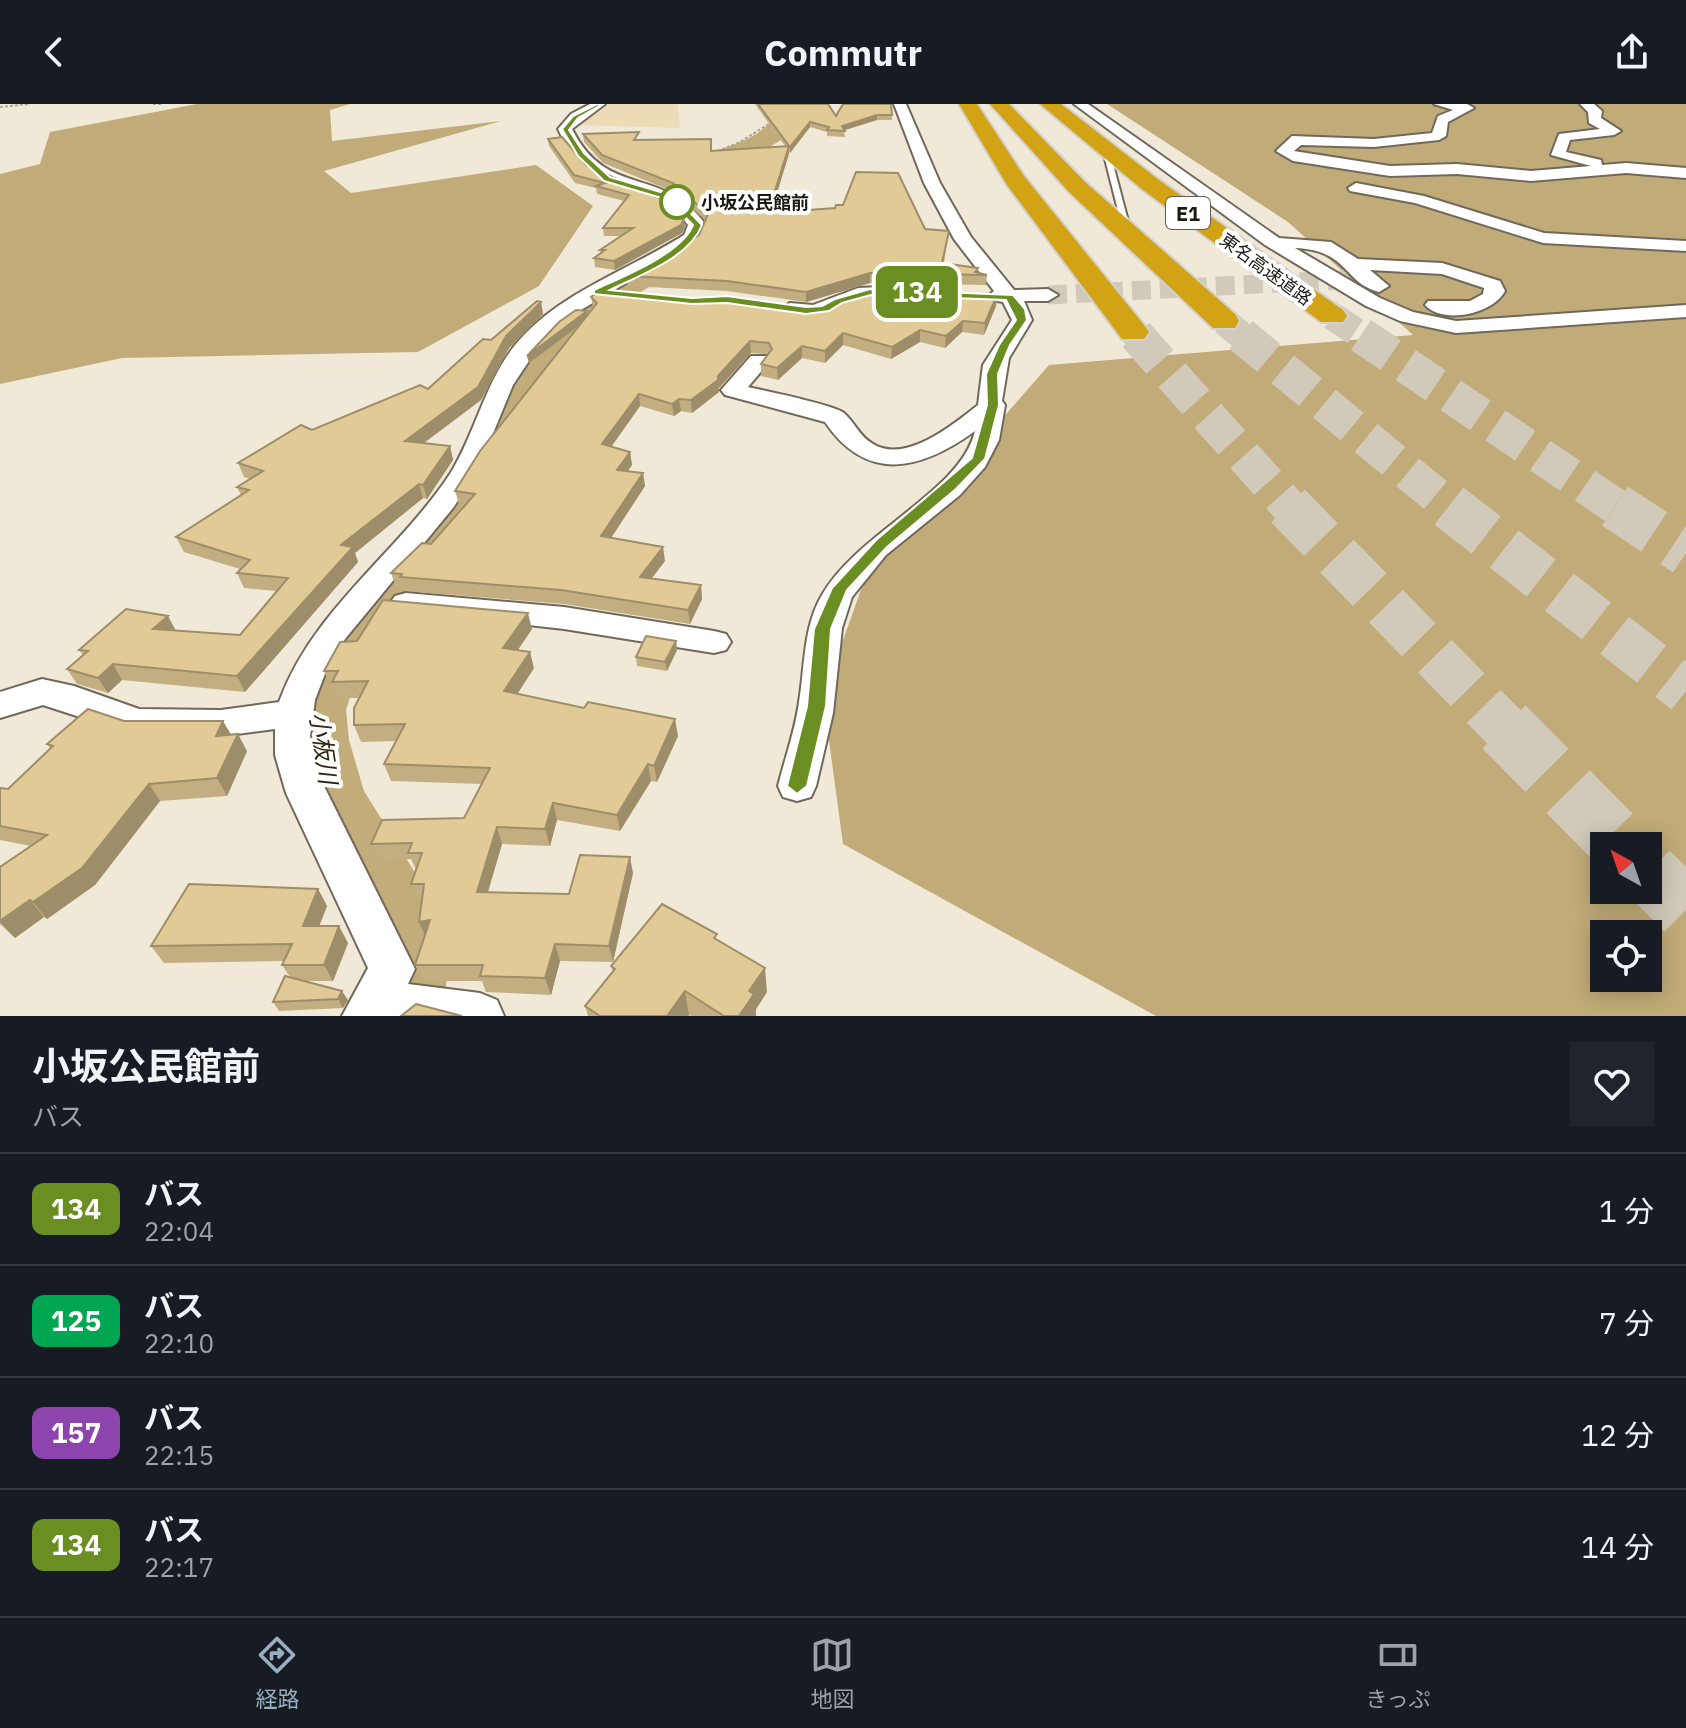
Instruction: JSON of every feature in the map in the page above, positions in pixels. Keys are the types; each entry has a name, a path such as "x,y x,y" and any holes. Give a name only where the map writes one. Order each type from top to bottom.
{"highway":[{"path":"968,104 1031,202 1133,332"},
{"name":"E1","path":"999,104 1030,140 1129,236 1224,321"},
{"name":"東名高速道路","path":"1049,104 1105,149 1332,316"}],"street":[{"path":"480,1016 372,1009 392,969 364,914 353,884 319,826 292,740 293,713 310,670 358,600 413,540 458,481 506,373 523,350 534,337 597,292 643,270 692,238 697,225 671,198 607,179 581,154 565,129 576,117 599,104"},
{"path":"797,786 817,706 822,629 840,588 882,543 951,486 978,459 993,405 992,374 997,358 1022,320 1019,309 963,239 932,183 900,104"},
{"path":"1080,104 1271,241 1373,302 1425,322 1456,327 1686,311"},
{"path":"1440,104 1468,108 1443,119 1438,128 1439,136 1374,143 1292,140 1294,145 1283,151 1331,164 1390,171 1457,169 1548,176 1626,168 1686,171"},
{"path":"1586,104 1595,111 1594,120 1614,131 1564,137 1558,155 1600,164 1686,171"},
{"path":"1356,188 1432,203 1506,229 1543,238 1686,246"},
{"path":"1271,241 1329,247 1345,256 1381,287 1437,305 1482,305 1494,295"},
{"path":"1352,265 1448,270 1493,285 1494,295"},
{"path":"1376,278 1441,278 1494,295"},
{"path":"597,292 628,295"},
{"path":"767,307 815,311 858,294 923,292"},
{"path":"977,295 1048,295"},
{"path":"759,361 733,390 834,417 842,432 854,441 894,459 942,443 993,405"},
{"path":"358,600 549,616 714,642"},
{"path":"0,705 42,692 62,695 74,703 103,708 135,722 163,724 221,723 293,713"}],"lane":[{"path":"1105,149 1129,236"}],"path":[{"path":"0,107 30,104"},
{"path":"153,104 162,104"},
{"path":"705,156 753,135 778,119 779,114"}],"shaded area":[{"path":"197,104 350,104 330,110 332,141 501,121 324,171 351,193 536,165 593,206 539,286 418,352 122,358 0,384 0,174 40,164 50,132"},
{"path":"610,104 678,104 680,128 574,125 582,116"},
{"path":"1107,104 1686,104 1686,1016 1156,1016 843,844 823,696 867,573 1049,365 1413,335 1288,222"}],"building":[{"path":"758,104 828,104 836,116 843,104 891,104 892,115 877,115 842,126 845,131 827,130 829,127 810,122 790,147"},
{"path":"639,132 634,140 711,139 711,151 789,146 768,213 835,208 836,205 843,205 856,172 898,173 925,229 949,231 942,263 978,268 975,272 987,275 870,273 806,292 727,281 626,276 653,266 647,265 699,235 708,214 673,183 602,155 583,134"},
{"path":"562,137 586,165 670,203 684,218 681,225 614,261 594,258 605,250 600,250 633,228 603,228 629,195 596,186 605,183 574,175 548,139"},
{"path":"601,290 691,299 726,298 805,309 833,304 872,290 997,295 985,323 963,321 946,336 920,330 892,347 843,333 825,351 802,346 777,368 761,364 772,349 769,343 750,341 718,376 718,380 691,400 679,399 672,404 639,394 602,444 630,452 617,470 643,473 601,536 663,547 640,577 701,585 688,610 561,590 400,577 402,574 391,573 422,543 431,544 475,494 455,491 480,451 597,303 591,297"},
{"path":"537,301 541,302 506,336 478,387 405,441 450,446 423,485 419,484 341,545 353,547 237,676 113,664 98,678 67,669 88,651 79,650 126,609 168,616 153,629 240,635 288,578 237,573 250,560 176,537 249,490 237,487 263,471 238,463 301,425 312,430 420,385 428,389 483,339 491,340"},
{"path":"576,310 587,311 527,356 559,322"},
{"path":"383,600 528,613 503,648 530,652 504,691 584,708 588,702 675,719 654,766 648,764 617,815 553,803 545,829 497,827 477,892 569,894 580,855 630,857 609,946 555,944 545,978 480,976 483,965 415,965 430,920 419,922 424,884 411,884 422,853 408,853 412,843 371,844 382,820 464,818 490,768 384,764 405,724 354,725 354,708 368,681 332,682 338,671 324,671 340,642 357,641"},
{"path":"646,636 676,641 665,662 636,657"},
{"path":"88,709 124,721 223,721 216,736 238,734 217,778 149,784 82,868 0,921 0,867 47,835 0,826 0,788 8,789 53,746 47,744"},
{"path":"189,884 318,889 303,926 339,926 324,965 282,965 292,944 151,946"},
{"path":"662,904 717,934 714,938 765,968 749,991 754,994 739,1016 724,1016 685,991 667,1016 600,1016 585,1006 615,969 611,966"},
{"path":"285,976 342,991 338,999 273,1002"},
{"path":"416,1004 462,1016 401,1016"}],"waterway":[{"name":"小板川","path":"685,178 694,169 754,146 782,129 798,111 811,104"},
{"name":"小板川","path":"398,1016 412,949 396,911 331,797 316,740 314,710 328,671 373,610 462,506 538,350 572,318 691,247"}],"tunnel":[{"path":"1048,295 1376,278"},
{"path":"1332,316 1363,336"},
{"path":"1224,321 1243,337"},
{"path":"1133,332 1136,335"},
{"path":"1136,335 1290,508"},
{"path":"1241,335 1451,508"},
{"path":"1363,336 1617,507"},
{"path":"1288,506 1506,729"},
{"path":"1449,506 1686,691"},
{"path":"1617,507 1686,553"},
{"path":"1504,727 1608,832"},
{"path":"1662,886 1686,910"}],"bus line":[{"name":"134","path":"599,104 576,117 565,129 581,154 607,179 671,198 683,206 697,225 697,231 692,238 643,270 597,292 692,301 727,300 806,311 825,309 838,301 870,292 970,294 1010,297 1019,309 1022,320 1004,345 992,374 993,405 978,459 926,508 882,543 840,588 822,629 817,706 797,786"}],"place":[{"name":"小坂公民館前","path":"677,202"}]}
